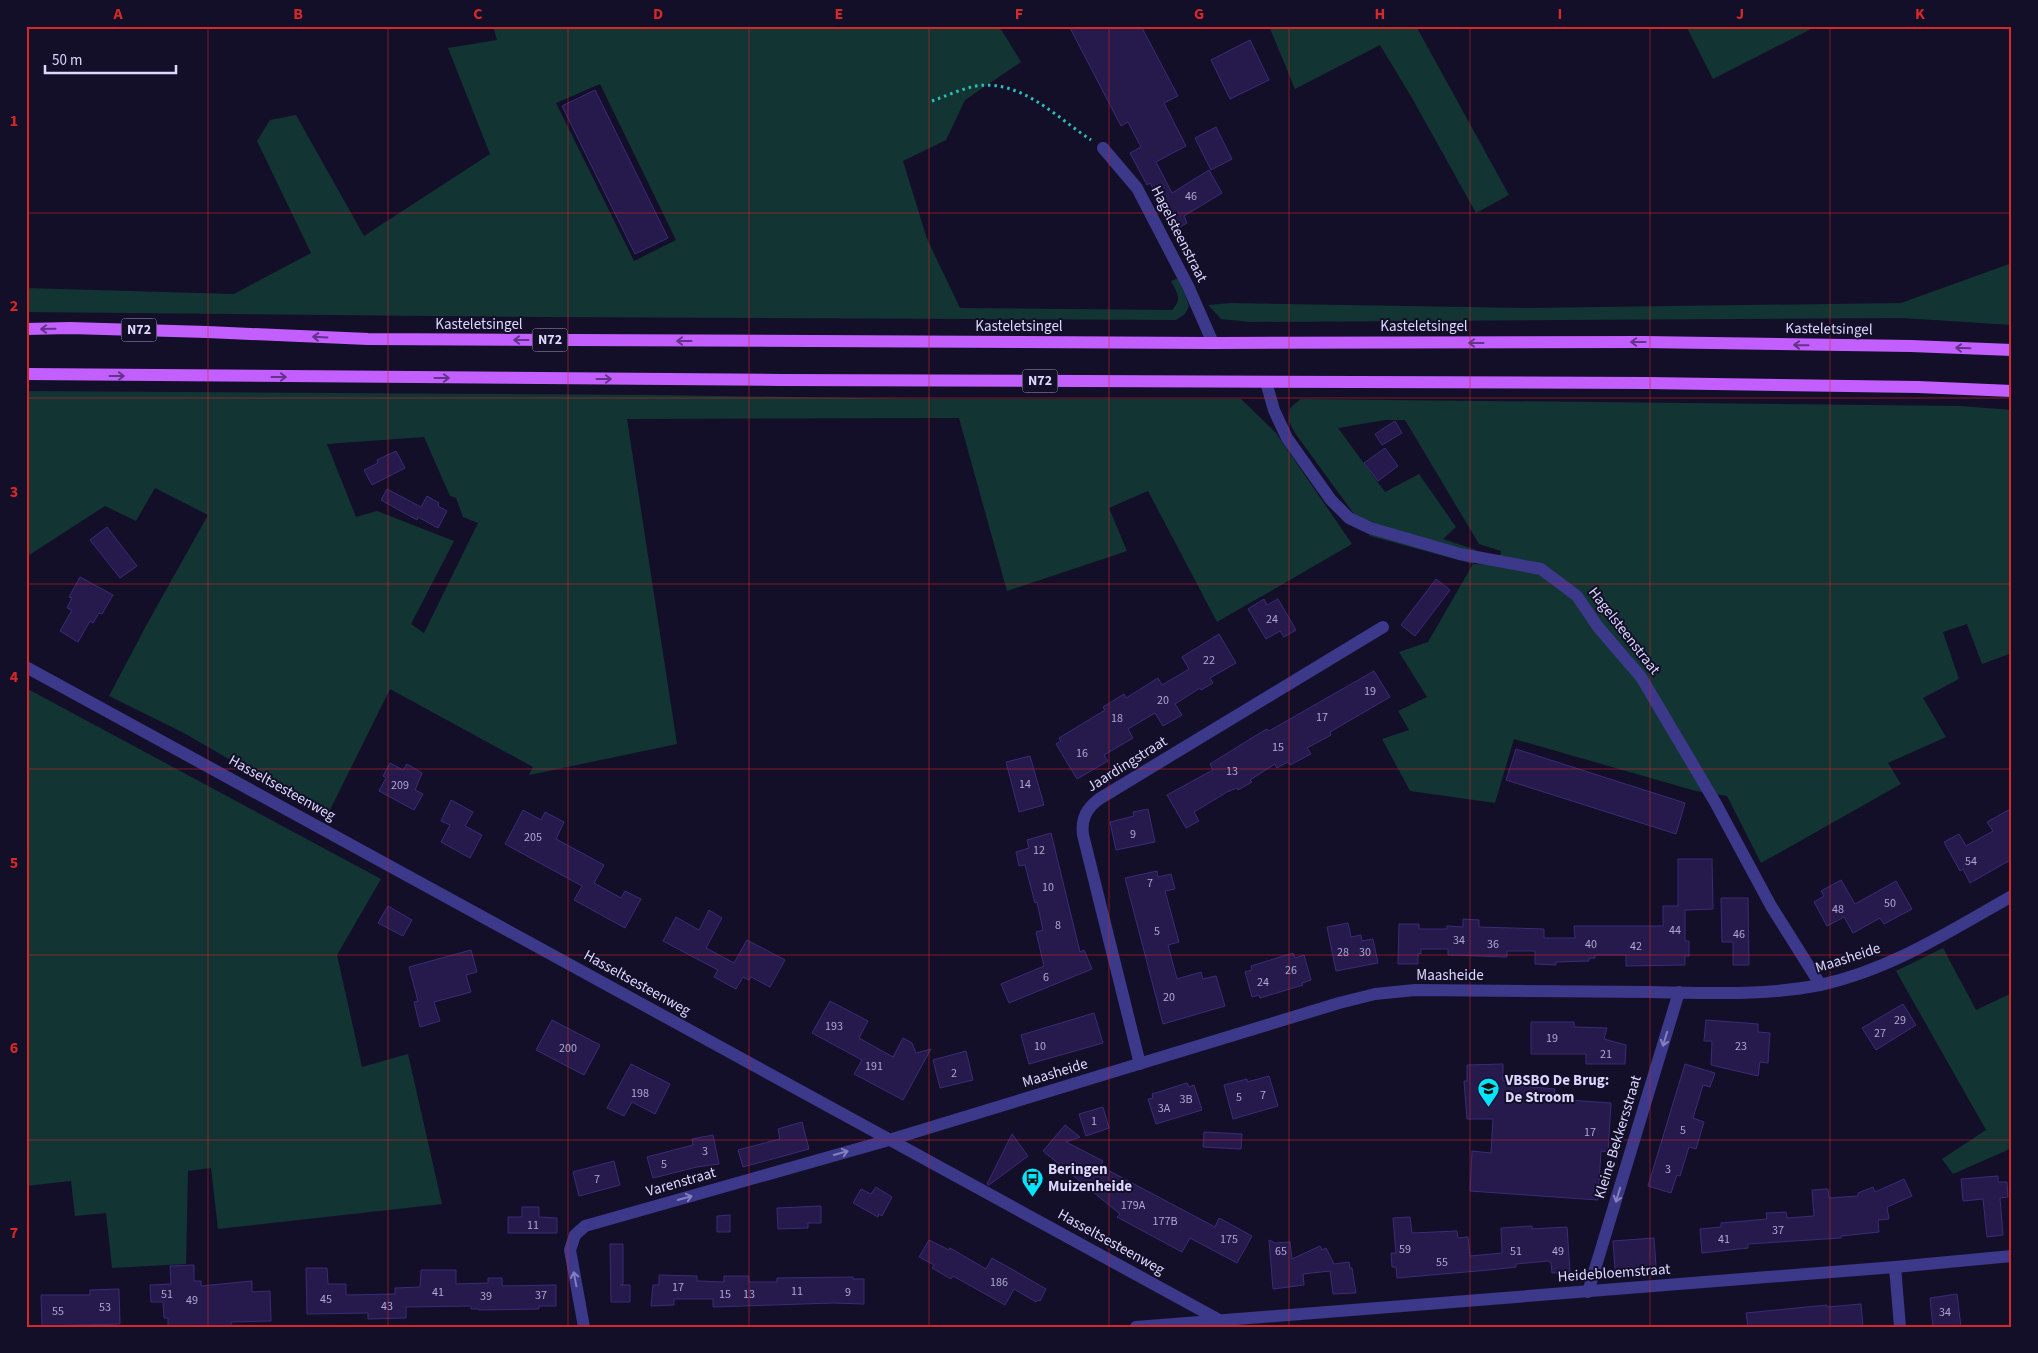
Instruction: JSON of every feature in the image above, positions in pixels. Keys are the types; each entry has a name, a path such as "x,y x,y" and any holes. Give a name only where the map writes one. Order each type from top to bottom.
{"main road":[{"name":"Kasteletsingel","path":"26,330 70,328 368,339 1213,343 1644,342 1911,346 2012,350"},
{"name":"N72","path":"26,374 712,380 1918,386 2012,391"}],"street":[{"name":"Hagelsteenstraat","path":"1103,148 1137,188 1188,286 1213,343"},
{"name":"Hagelsteenstraat","path":"1266,382 1274,410 1287,438 1331,500 1349,518 1370,528 1460,554 1541,569 1576,596 1598,627 1641,677 1716,802 1771,906 1820,984"},
{"name":"Jaardingstraat","path":"1140,1064 1083,835 1082,828 1086,813 1099,799 1383,626"},
{"name":"Hasseltsesteenweg","path":"26,667 1232,1327"},
{"name":"Maasheide","path":"889,1140 1375,994 1415,990 1779,991 1820,984 1872,970 1920,948 2012,896"},
{"name":"Kleine Bekkersstraat","path":"1588,1292 1679,992"},
{"name":"Varenstraat","path":"584,1327 570,1250 575,1235 585,1226 889,1140"},
{"name":"Heidebloemstraat","path":"1136,1327 1218,1319 1588,1292 2012,1256"},
{"path":"1895,1267 1900,1327"}],"path":[{"path":"932,101 975,86 1000,85 1025,94 1103,148"}],"green space":[{"path":"493,26 999,26 1021,62 965,100 946,140 903,161 927,239 960,308 1172,310 1178,296 1171,281 1179,278 1189,306 1185,314 1176,320 26,312 26,288 234,294 311,253 257,141 270,120 296,115 364,236 490,154 448,48 497,40","holes":["600,84 676,240 634,261 556,103"]},
{"path":"1269,26 1416,26 1509,195 1476,213 1380,45 1295,89"},
{"path":"1686,26 1817,26 1713,79"},
{"path":"2012,263 2012,325 1901,318 1250,322 1221,319 1208,305 1231,303 1528,308 1901,303"},
{"path":"26,391 657,395 917,399 1241,399 1276,433 1352,544 1217,622 1148,491 1109,508 1127,551 1007,591 959,418 627,419 677,744 529,775 533,767 390,689 327,816 184,733 109,696 208,515 155,488 136,521 105,506 26,557","holes":["424,437 450,496 456,498 463,517 478,523 424,633 411,624 454,541 377,511 356,517 327,444"]},
{"path":"1301,399 1961,406 2012,410 2012,653 1982,664 1967,624 1943,632 1959,679 1923,698 1946,737 1888,763 1901,784 1761,863 1727,796 1696,791 1514,739 1495,803 1410,791 1382,739 1409,730 1398,711 1427,697 1399,652 1428,642 1473,564 1370,536 1295,433 1289,421 1290,408","holes":["1385,420 1405,420 1479,544 1501,551 1498,565 1473,564 1476,550 1443,539 1456,527 1419,474 1385,492 1338,428"]},
{"path":"26,688 381,879 337,955 362,1067 408,1054 442,1204 218,1229 211,1168 188,1171 186,1264 112,1268 106,1213 75,1216 71,1181 26,1186"},
{"path":"1943,948 1976,1010 2012,993 2012,1148 1953,1174 1942,1159 1986,1130 1896,971"}],"building":[{"path":"1069,26 1141,26 1178,96 1164,103 1186,146 1156,162 1172,193 1209,170 1222,193 1184,216 1187,223 1178,228 1150,183 1147,185 1130,153 1141,147 1128,122 1121,126"},
{"path":"1250,40 1269,80 1230,99 1211,60"},
{"path":"595,90 668,238 635,254 562,106"},
{"path":"1216,127 1232,159 1211,170 1195,138"},
{"path":"1395,421 1402,433 1382,445 1375,434"},
{"path":"1385,448 1398,466 1378,481 1364,463"},
{"path":"396,451 405,468 372,485 364,470 378,463 377,460"},
{"path":"387,489 421,507 427,496 439,503 438,506 447,511 438,528 418,517 417,520 381,500"},
{"path":"107,527 137,566 120,578 90,540"},
{"path":"80,577 113,595 102,614 99,613 93,623 90,621 78,642 60,631 72,610 67,608 72,598 69,597"},
{"path":"1436,579 1450,590 1415,636 1401,625"},
{"path":"1264,599 1267,605 1278,599 1296,630 1284,637 1280,631 1266,639 1248,609"},
{"path":"1219,634 1236,663 1210,678 1213,683 1201,690 1200,688 1175,704 1182,715 1163,726 1155,713 1128,729 1133,738 1104,755 1108,761 1077,779 1056,744 1061,741 1059,738 1105,710 1103,707 1124,694 1126,698 1158,678 1162,685 1189,669 1182,657"},
{"path":"1374,671 1390,697 1330,732 1331,735 1307,748 1311,754 1290,765 1288,762 1277,768 1275,764 1250,780 1252,782 1238,790 1237,788 1227,792 1194,812 1199,821 1186,828 1167,795 1213,770 1210,764 1255,736 1267,729 1269,731"},
{"path":"1516,749 1685,803 1676,834 1506,780"},
{"path":"1030,756 1044,805 1019,812 1006,762"},
{"path":"390,763 403,770 407,764 422,773 415,790 423,794 414,810 379,791 386,778 383,776"},
{"path":"451,800 473,812 465,826 482,835 470,858 441,842 450,825 441,821"},
{"path":"2012,808 2012,859 1970,883 1963,869 1960,871 1944,842 1959,834 1966,846 1993,831 1987,822"},
{"path":"1148,809 1155,842 1116,850 1110,822 1134,816 1133,812"},
{"path":"523,810 541,820 545,812 564,822 556,839 604,865 594,883 621,898 625,891 641,899 625,928 574,900 582,886 505,844"},
{"path":"1051,833 1080,952 1084,950 1092,969 1009,1003 1001,984 1044,966 1036,932 1043,930 1037,902 1035,903 1025,865 1019,866 1016,852 1029,848 1027,840"},
{"path":"1678,859 1712,859 1713,909 1685,910 1685,941 1689,941 1689,956 1685,956 1685,965 1626,966 1626,955 1595,955 1595,958 1589,958 1589,961 1556,962 1556,965 1535,964 1535,951 1507,951 1507,957 1448,955 1448,949 1421,949 1421,954 1418,953 1418,964 1398,964 1399,924 1419,924 1419,929 1447,929 1447,926 1463,927 1463,919 1479,920 1479,927 1544,929 1544,938 1575,938 1574,926 1663,926 1663,906 1678,906"},
{"path":"1157,871 1158,877 1171,874 1175,889 1165,891 1179,942 1168,945 1177,979 1201,972 1203,979 1216,976 1225,1006 1163,1024 1125,878"},
{"path":"1841,880 1855,904 1896,881 1912,909 1884,924 1880,918 1853,933 1844,917 1827,926 1814,902 1824,896 1821,891"},
{"path":"1721,898 1748,898 1749,965 1733,965 1733,942 1722,942"},
{"path":"388,906 412,920 403,936 378,923"},
{"path":"709,910 722,918 706,948 734,963 747,940 785,960 770,987 751,977 749,980 743,977 736,989 714,977 718,970 663,941 676,917 699,930"},
{"path":"1348,923 1351,937 1361,935 1362,941 1373,939 1378,963 1336,971 1327,927"},
{"path":"471,950 477,972 466,975 471,992 434,1002 440,1021 420,1027 414,1002 418,1001 409,967"},
{"path":"1293,953 1295,958 1304,955 1311,980 1302,983 1303,985 1260,998 1259,995 1252,997 1245,972 1252,970 1251,966"},
{"path":"830,1001 868,1021 859,1038 893,1057 903,1038 912,1043 916,1053 931,1049 903,1100 854,1074 862,1060 812,1033"},
{"path":"1903,1004 1916,1025 1876,1050 1862,1028"},
{"path":"1094,1013 1103,1043 1029,1064 1021,1035"},
{"path":"552,1020 600,1045 584,1075 536,1050"},
{"path":"1706,1020 1758,1024 1758,1032 1770,1033 1768,1063 1760,1062 1758,1076 1711,1065 1712,1041 1704,1041"},
{"path":"1531,1022 1574,1022 1574,1027 1607,1028 1604,1039 1626,1045 1625,1064 1586,1064 1586,1054 1531,1054"},
{"path":"966,1051 973,1080 940,1088 933,1060"},
{"path":"631,1064 670,1084 655,1114 632,1102 624,1116 607,1108"},
{"path":"1503,1064 1503,1081 1522,1082 1521,1086 1555,1089 1554,1099 1611,1103 1608,1152 1601,1151 1598,1200 1470,1191 1472,1151 1491,1153 1493,1119 1467,1119 1464,1081 1467,1081 1467,1065"},
{"path":"1685,1064 1715,1073 1710,1087 1703,1085 1693,1118 1704,1122 1696,1149 1689,1147 1680,1176 1677,1175 1671,1193 1648,1186"},
{"path":"1269,1076 1278,1106 1233,1119 1224,1085 1247,1079 1247,1082"},
{"path":"1187,1083 1189,1087 1194,1085 1202,1110 1156,1124 1148,1099 1153,1098 1152,1094"},
{"path":"1103,1107 1109,1128 1086,1136 1079,1114"},
{"path":"802,1122 809,1149 743,1167 738,1150 780,1139 778,1129"},
{"path":"1065,1125 1080,1137 1066,1142 1103,1161 1100,1166 1215,1227 1219,1218 1252,1236 1237,1263 1190,1238 1182,1252 1117,1217 1120,1214 1043,1151"},
{"path":"1204,1132 1242,1134 1241,1149 1203,1147"},
{"path":"1012,1134 1028,1156 989,1185 987,1184"},
{"path":"713,1135 719,1164 697,1167 653,1178 647,1157 693,1145 692,1139"},
{"path":"614,1161 620,1185 579,1196 573,1172"},
{"path":"1998,1176 1998,1182 2007,1182 2008,1197 2000,1198 2003,1235 1987,1237 1983,1199 1963,1201 1961,1179"},
{"path":"1904,1179 1912,1196 1887,1207 1889,1219 1878,1220 1879,1232 1841,1236 1841,1238 1748,1244 1748,1248 1702,1253 1700,1229 1721,1227 1721,1223 1767,1219 1766,1213 1786,1212 1787,1218 1814,1216 1812,1190 1828,1189 1829,1198 1858,1196 1858,1193 1873,1187 1875,1192"},
{"path":"876,1187 892,1197 882,1216 879,1214 878,1217 853,1203 861,1189 871,1194"},
{"path":"821,1206 821,1223 808,1223 808,1228 778,1229 777,1208"},
{"path":"522,1207 539,1207 539,1217 557,1218 557,1233 508,1233 508,1217 522,1217"},
{"path":"730,1215 730,1232 717,1232 717,1216"},
{"path":"1410,1217 1412,1233 1457,1231 1458,1238 1468,1237 1470,1256 1502,1253 1501,1228 1532,1226 1532,1229 1567,1227 1570,1272 1552,1273 1551,1263 1548,1261 1516,1264 1516,1267 1397,1278 1396,1267 1392,1267 1391,1253 1396,1253 1393,1218"},
{"path":"1654,1238 1656,1266 1615,1269 1613,1241"},
{"path":"929,1240 949,1250 950,1248 986,1269 992,1258 1046,1289 1040,1301 1036,1302 1014,1289 1005,1305 953,1276 951,1279 932,1268 934,1265 919,1257"},
{"path":"1269,1240 1275,1243 1290,1242 1292,1259 1320,1246 1322,1250 1326,1248 1334,1264 1349,1262 1350,1268 1352,1268 1356,1293 1333,1294 1330,1271 1303,1274 1304,1285 1273,1289"},
{"path":"610,1244 623,1244 623,1285 630,1285 630,1302 611,1302"},
{"path":"194,1265 194,1281 201,1281 201,1286 252,1281 252,1292 270,1291 271,1321 231,1322 231,1327 168,1327 168,1318 164,1318 163,1302 151,1302 150,1285 171,1284 170,1266"},
{"path":"306,1268 327,1268 328,1284 346,1284 346,1295 395,1294 395,1288 420,1287 421,1270 456,1270 456,1284 488,1283 488,1278 502,1278 502,1286 556,1285 556,1306 539,1306 539,1309 479,1310 471,1309 471,1306 406,1307 406,1318 368,1319 368,1313 307,1314"},
{"path":"659,1275 697,1276 697,1281 724,1282 724,1276 749,1276 749,1282 777,1282 777,1278 853,1277 853,1279 864,1279 864,1304 833,1303 713,1307 713,1299 674,1299 674,1305 651,1306 653,1285 659,1285"},
{"path":"119,1289 120,1324 42,1326 41,1295 90,1295 90,1290"},
{"path":"1957,1294 1961,1327 1933,1327 1930,1298"},
{"path":"1861,1304 1863,1327 1748,1327 1746,1313 1827,1305 1827,1307"}],"place":[{"name":"VBSBO De Brug: De Stroom","path":"1489,1108"},
{"name":"Beringen Muizenheide","path":"1032,1197"}]}
